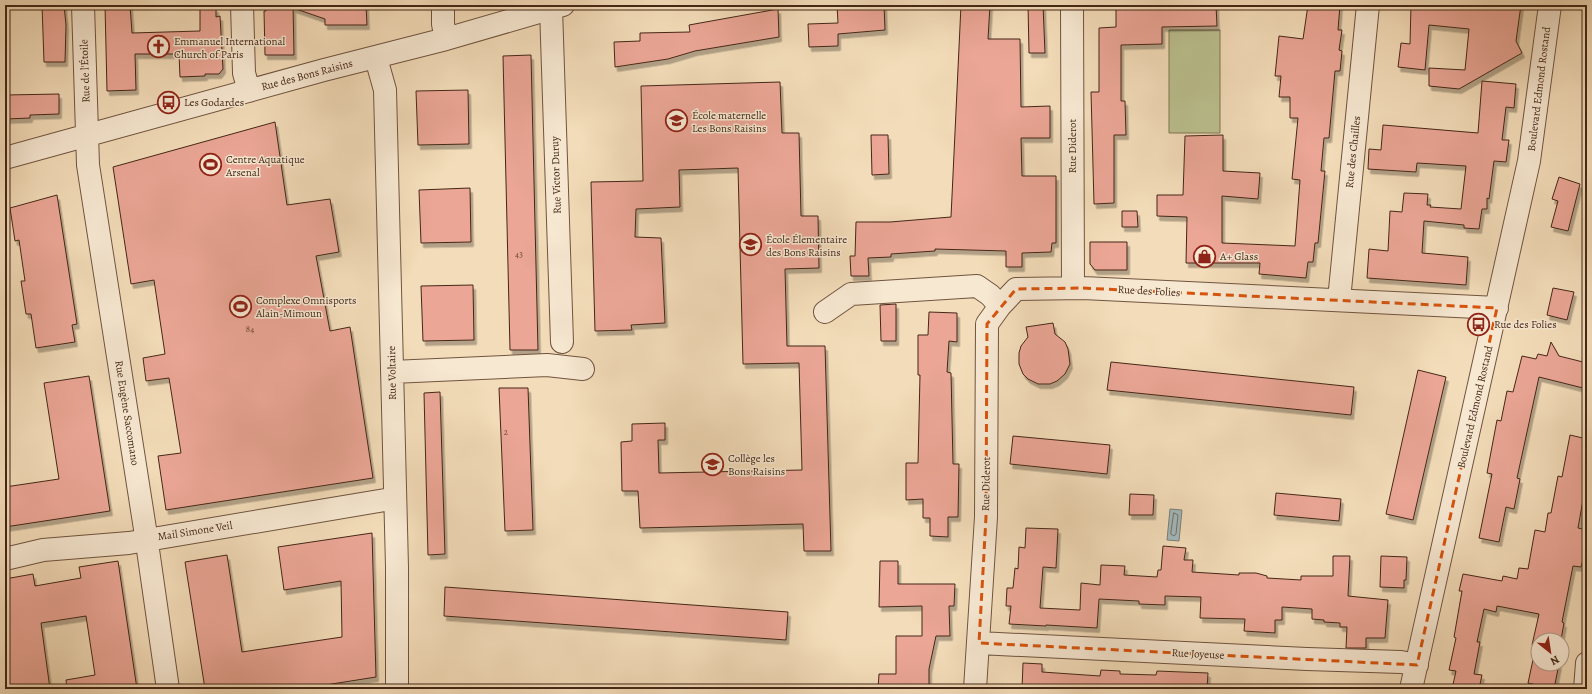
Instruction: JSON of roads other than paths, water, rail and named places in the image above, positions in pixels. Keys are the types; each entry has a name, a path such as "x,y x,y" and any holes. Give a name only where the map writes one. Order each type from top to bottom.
{"street":[{"name":"Rue de l'Étoile","path":"83,5 87,115 86,136"},
{"path":"242,5 244,73 249,91"},
{"path":"443,5 443,24 446,39"},
{"name":"Rue Diderot","path":"1072,5 1073,288"},
{"name":"Rue des Chailles","path":"1339,300 1368,5"},
{"name":"Boulevard Edmond Rostand","path":"1411,689 1529,161 1550,5"},
{"name":"Rue des Bons Raisins","path":"5,158 446,39 557,7"},
{"name":"Rue Victor Duruy","path":"557,7 562,342"},
{"name":"Rue Voltaire","path":"376,58 385,90 397,567 397,689"},
{"name":"Rue Eugène Saccomano","path":"86,136 89,170 168,689"},
{"path":"825,312 851,294 977,286 990,295 1000,306"},
{"name":"Rue des Folies","path":"1016,289 1073,288 1497,308"},
{"name":"Rue Diderot","path":"975,689 986,517 987,324 1000,306 1016,289"},
{"path":"392,372 547,365 583,370"},
{"name":"Mail Simone Veil","path":"5,559 43,550 129,543 384,500"},
{"name":"Rue Joyeuse","path":"979,644 1401,662 1417,665"},
{"path":"1585,689 1587,663"}],"water":[{"path":"1170,509 1182,510 1179,541 1167,540"}],"place":[{"name":"Emmanuel International Church of Paris","path":"158,47"},
{"name":"Les Godardes","path":"169,102"},
{"name":"École maternelle Les Bons Raisins","path":"677,121"},
{"name":"Centre Aquatique Arsenal","path":"211,165"},
{"name":"École Élementaire des Bons Raisins","path":"750,245"},
{"name":"A+ Glass","path":"1204,256"},
{"name":"Complexe Omnisports Alain-Mimoun","path":"241,306"},
{"name":"Rue des Folies","path":"1479,324"},
{"name":"Collège les Bons Raisins","path":"712,464"}]}
